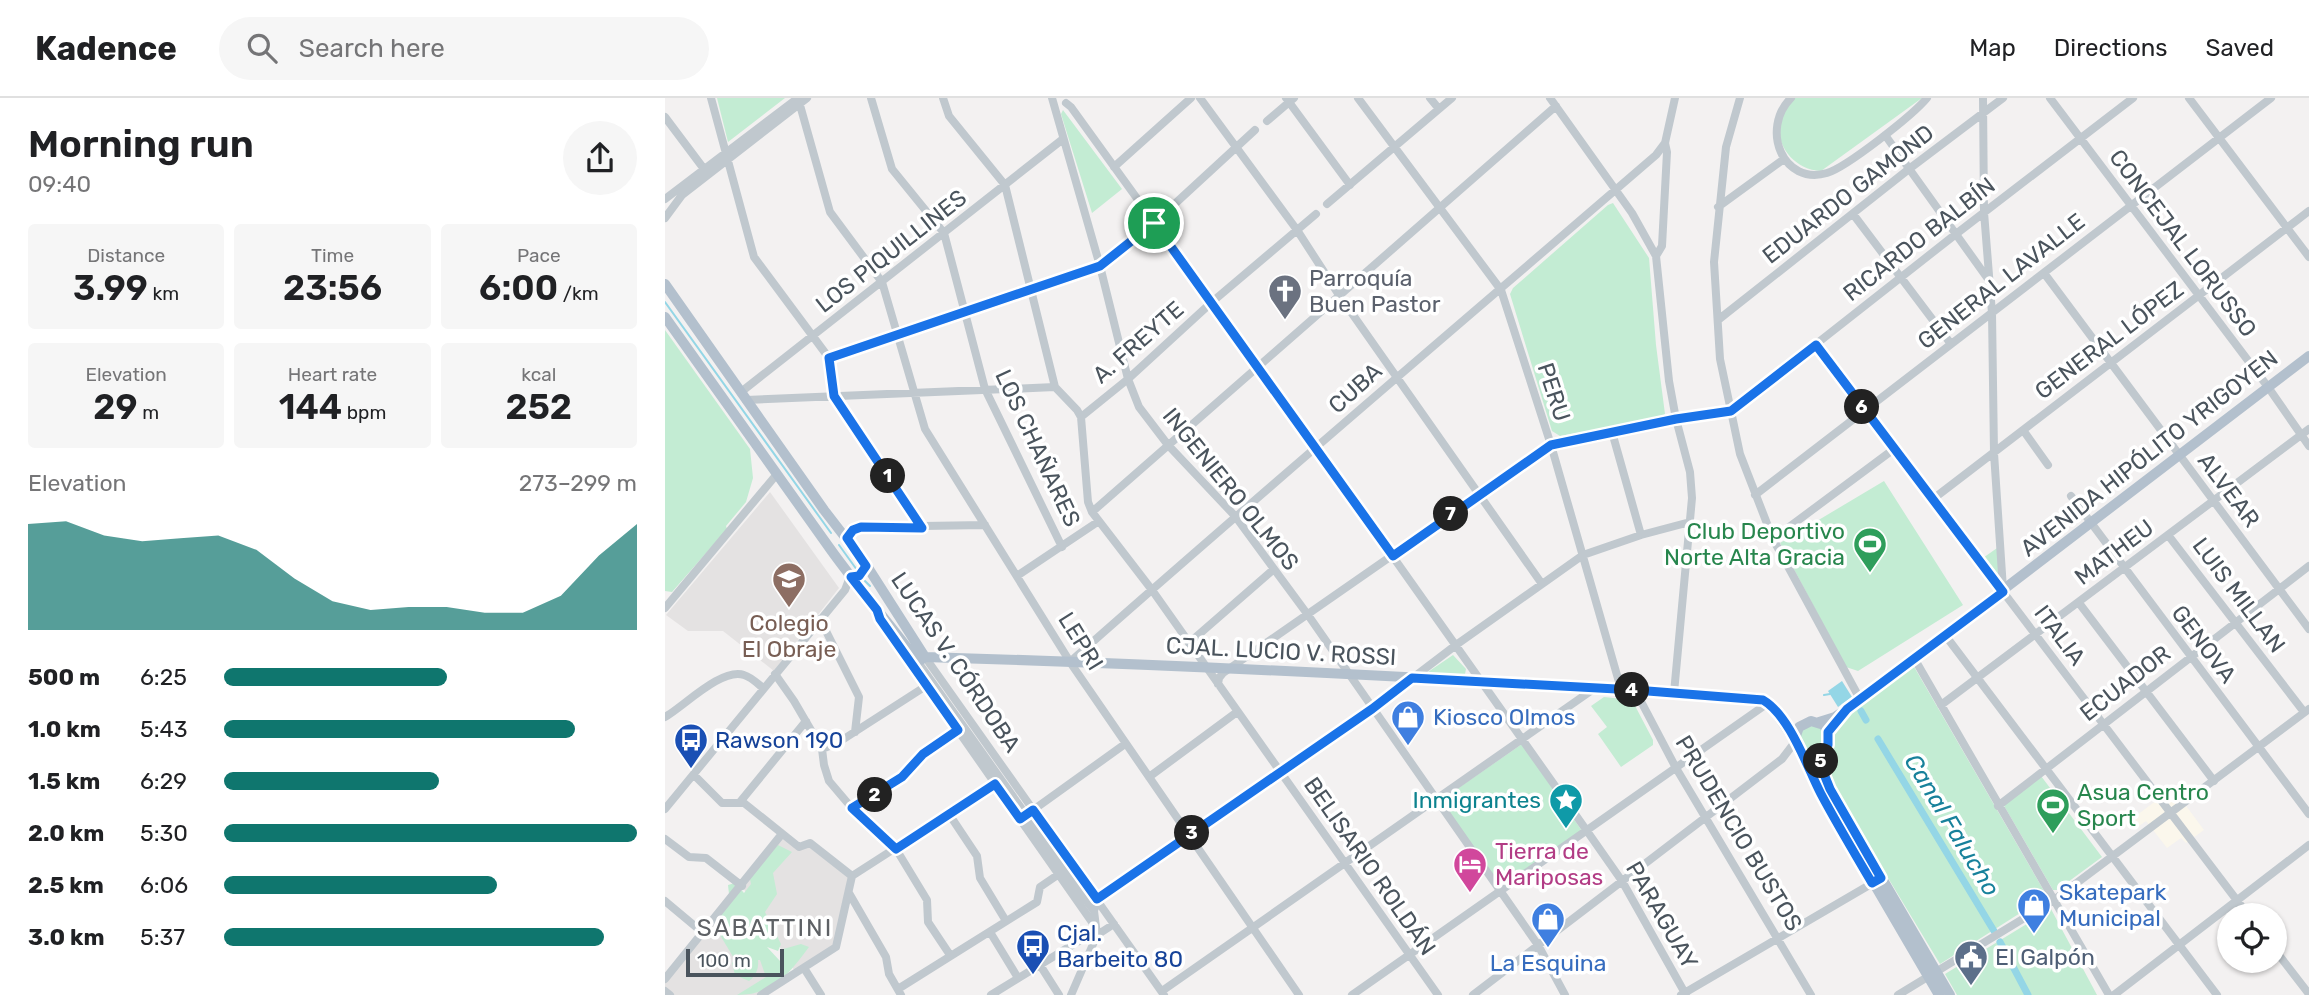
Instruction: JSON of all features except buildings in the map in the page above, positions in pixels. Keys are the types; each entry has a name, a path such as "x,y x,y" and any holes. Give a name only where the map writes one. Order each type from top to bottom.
{"main road":[{"name":"LUCAS V. CÓRDOBA","path":"665,284 824,510 865,563 922,660"},
{"name":"LUCAS V. CÓRDOBA","path":"665,317 851,577 922,660"},
{"name":"AVENIDA HIPÓLITO YRIGOYEN","path":"1819,722 1847,709 2309,356"},
{"path":"831,550 834,542 847,538"},
{"path":"851,577 862,574 865,563"},
{"name":"CJAL. LUCIO V. ROSSI","path":"922,660 1072,661 1230,668 1758,698 1786,720 1801,725"},
{"path":"1771,706 1799,746 1821,793 1877,881"},
{"name":"AVENIDA HIPÓLITO YRIGOYEN","path":"1828,732 1847,709"},
{"path":"1811,721 1819,722 1828,732 1828,745 1821,753 1811,755 1799,746 1796,732 1801,725 1811,721"},
{"path":"1821,753 1822,769 1830,789 1877,881 1933,976 1950,995"},
{"path":"1933,976 1939,995"}],"street":[{"path":"711,98 754,257 829,358 834,396 922,528"},
{"path":"665,218 677,200 707,173 799,100 807,98"},
{"name":"LOS CHAÑARES","path":"871,98 892,169 944,233 985,389 1062,547"},
{"path":"943,98 949,116 1005,186 1055,387 1077,410 1080,417"},
{"path":"1114,167 1191,98"},
{"path":"1200,98 1297,230 1339,295 1542,584"},
{"name":"PERU","path":"1358,98 1501,290 1551,445 1621,689"},
{"path":"1430,98 1439,109"},
{"path":"1327,204 1452,98"},
{"path":"1550,98 1615,189 1656,256 1669,381 1690,472 1691,522 1674,693"},
{"path":"1656,256 1662,246 1667,152 1665,143 1675,98"},
{"path":"1740,98 1726,146 1718,207 1714,262 1720,359 1740,454 1773,539 1860,699"},
{"path":"1791,98 1778,115 1775,128 1777,144 1784,159 1796,169 1827,173 1885,135 1927,98"},
{"path":"1983,98 1985,212 1992,313 1994,453 2003,592"},
{"name":"EDUARDO GAMOND","path":"1718,320 2003,98"},
{"name":"CONCEJAL LORUSSO","path":"2050,98 2268,387 2309,446"},
{"name":"RICARDO BALBÍN","path":"1731,411 2133,98"},
{"path":"2189,98 2309,257"},
{"name":"GENERAL LAVALLE","path":"1755,495 2271,98"},
{"path":"1266,121 1290,99 1350,185"},
{"path":"799,100 830,212 883,282"},
{"path":"1052,101 1069,101"},
{"name":"INGENIERO OLMOS","path":"1052,101 1100,266 1128,379 1139,407 1168,445 1235,516 1308,615 1538,945 1565,995"},
{"name":"PARAGUAY","path":"1069,101 1622,881 1684,994"},
{"path":"1092,512 1556,106"},
{"path":"665,117 707,173"},
{"path":"829,358 1100,266 1154,223 1255,130"},
{"path":"1885,135 1989,279"},
{"name":"LOS PIQUILLINES","path":"744,396 813,337 1063,139"},
{"name":"CUBA","path":"1072,661 1235,516 1501,290 1655,155 1665,143"},
{"path":"1718,207 1784,159"},
{"path":"665,199 707,173"},
{"name":"GENERAL LÓPEZ","path":"1933,499 2309,211"},
{"name":"A. FREYTE","path":"1080,417 1128,379 1212,302 1316,214"},
{"path":"1853,214 1951,344"},
{"name":"ALVEAR","path":"2044,272 2309,629"},
{"name":"LEPRI","path":"883,282 925,429 1125,744 1299,995"},
{"name":"ITALIA","path":"1816,345 2238,903"},
{"path":"744,396 834,396 1055,387"},
{"path":"1218,684 1219,677 1230,668 1551,445 1676,419 1731,411"},
{"name":"BELISARIO ROLDÁN","path":"1080,417 1092,512 1152,590 1438,995"},
{"name":"MATHEU","path":"1941,705 2309,429"},
{"path":"2023,430 2048,465"},
{"path":"1612,432 1641,535"},
{"path":"1773,539 1894,449"},
{"path":"665,608 777,474"},
{"name":"GENOVA","path":"2071,496 2309,814"},
{"path":"1017,576 1099,521"},
{"path":"1094,911 1097,899 1372,709 1456,645 1583,555 1641,535 1691,522"},
{"path":"847,538 853,530 861,527 985,525"},
{"name":"LUIS MILLAN","path":"2168,535 2306,710"},
{"name":"ECUADOR","path":"1998,806 2309,566"},
{"path":"1189,642 1274,569"},
{"path":"665,809 845,590 851,577"},
{"path":"2079,603 2214,780"},
{"name":"LUCAS V. CÓRDOBA","path":"877,610 880,619 995,784 1027,815 1097,899 1163,993"},
{"path":"820,619 859,697 855,732"},
{"path":"1945,635 2217,995"},
{"path":"1914,658 1998,806 2111,995 2309,845"},
{"name":"LUCAS V. CÓRDOBA","path":"922,660 1094,911 1097,935"},
{"path":"665,717 701,691 733,674 745,675 763,688"},
{"path":"775,674 822,749 829,781 852,808 896,849 927,900 928,922 950,955"},
{"path":"822,749 855,732 926,685"},
{"path":"1163,993 1595,688"},
{"name":"PRUDENCIO BUSTOS","path":"1635,690 1676,768 1811,995"},
{"path":"1352,995 1676,768 1771,706"},
{"path":"1898,995 2054,901 2306,710"},
{"path":"1149,777 1237,712"},
{"path":"694,775 722,803 740,802 806,721"},
{"path":"852,808 902,777 923,754 958,730"},
{"path":"1071,995 1097,935 1091,919 1059,874 1027,815 1125,744"},
{"path":"1473,995 1799,746"},
{"path":"761,995 836,947 852,876 995,784"},
{"path":"740,802 799,847 810,843 852,876"},
{"path":"949,814 977,856 979,878 1006,922"},
{"path":"665,979 781,835"},
{"path":"665,839 689,857 706,858 741,886"},
{"path":"849,893 886,957 889,974 899,992 950,955 1037,902 1040,887 1059,874"},
{"path":"1684,994 1877,881"},
{"path":"665,901 702,932"},
{"path":"991,995 1082,939 1097,935 1114,923"},
{"path":"990,932 1018,978"},
{"path":"1040,965 1059,995"},
{"path":"2287,966 2306,992"},
{"path":"804,968 821,995"},
{"path":"665,991 670,995"}],"shaded area":[{"path":"770,492 839,588 774,671 723,631 688,631 666,615"},
{"path":"2181,782 2192,797 2184,803 2204,830 2186,843 2181,838 2167,848 2146,821 2135,829 2129,821"},
{"path":"781,835 799,847 810,843 852,876 836,947 796,973 742,886"},
{"path":"729,901 776,985 761,995 670,995 665,991 665,979"}],"green space":[{"path":"717,98 785,98 728,142"},
{"path":"1794,98 1922,98 1821,171 1796,162 1782,143 1780,119"},
{"path":"1063,110 1122,189 1092,213 1061,114"},
{"path":"1613,203 1649,258 1665,414 1661,418 1560,436 1552,431 1510,294 1513,288"},
{"path":"665,330 750,449 753,478 746,502 726,526 727,529 672,592 665,591"},
{"name":"Club Deportivo Norte Alta Gracia","path":"1884,481 1963,605 1858,671 1846,667 1780,543"},
{"path":"2000,546 2000,587 1980,560"},
{"path":"1453,655 1466,669 1465,674 1425,674"},
{"path":"1913,665 2047,896 1940,964 1835,790 1825,762 1828,745 1847,718"},
{"path":"1604,697 1632,700 1653,740 1653,745 1621,767 1598,734 1607,727 1591,706"},
{"path":"1819,725 1827,737 1816,753 1801,748 1798,732 1801,728"},
{"path":"1522,744 1582,831 1500,887 1441,800"},
{"name":"Asua Centro Sport","path":"2041,776 2102,857 2057,890 2053,890 2003,804"},
{"path":"778,845 792,852 773,873 777,894 765,912 781,944 778,951 767,947 780,961 780,950 801,944 809,947 779,982 760,991 737,995 766,977 760,960 749,981 735,975 732,963 735,960 717,930 727,925 722,923 720,917 729,894 728,885 735,883 744,893 751,884 749,874"},
{"path":"2051,909 2097,995 1957,995 1945,974"}],"water":[{"path":"1842,681 1852,697 1838,707 1828,691"}],"waterway":[{"path":"665,302 831,533"},
{"path":"839,545 857,570"},
{"path":"865,581 870,586"},
{"path":"1824,695 1830,694"},
{"name":"Canal Falucho","path":"1861,711 1866,720"},
{"name":"Canal Falucho","path":"1878,739 1994,931"},
{"name":"Canal Falucho","path":"2000,942 2028,995"}],"place":[{"name":"Parroquía Buen Pastor","path":"1285,321"},
{"name":"Club Deportivo Norte Alta Gracia","path":"1870,574"},
{"name":"Colegio El Obraje","path":"789,609"},
{"name":"Kiosco Olmos","path":"1408,747"},
{"name":"Rawson 190","path":"691,770"},
{"name":"Inmigrantes","path":"1566,830"},
{"name":"Asua Centro Sport","path":"2053,835"},
{"name":"Tierra de Mariposas","path":"1470,894"},
{"name":"Skatepark Municipal","path":"2034,935"},
{"name":"La Esquina","path":"1548,949"},
{"name":"Cjal. Barbeito 80","path":"1033,976"},
{"name":"El Galpón","path":"1971,987"}],"district":[{"name":"SABATTINI","path":"765,928"}],"route":[{"path":"1154,223 1393,556 1551,445 1676,419 1731,411 1816,345 2003,592 1847,709 1828,732 1828,745 1821,753 1825,779 1881,878 1872,883 1817,786 1806,758 1774,710 1763,700 1482,681 1412,678 1372,709 1097,899 1033,810 1020,819 995,784 896,849 871,827 852,808 902,777 923,754 958,730 880,619 877,610 851,577 859,576 866,566 847,538 853,530 861,527 922,528 834,396 829,358 1100,266 1154,223"}]}
